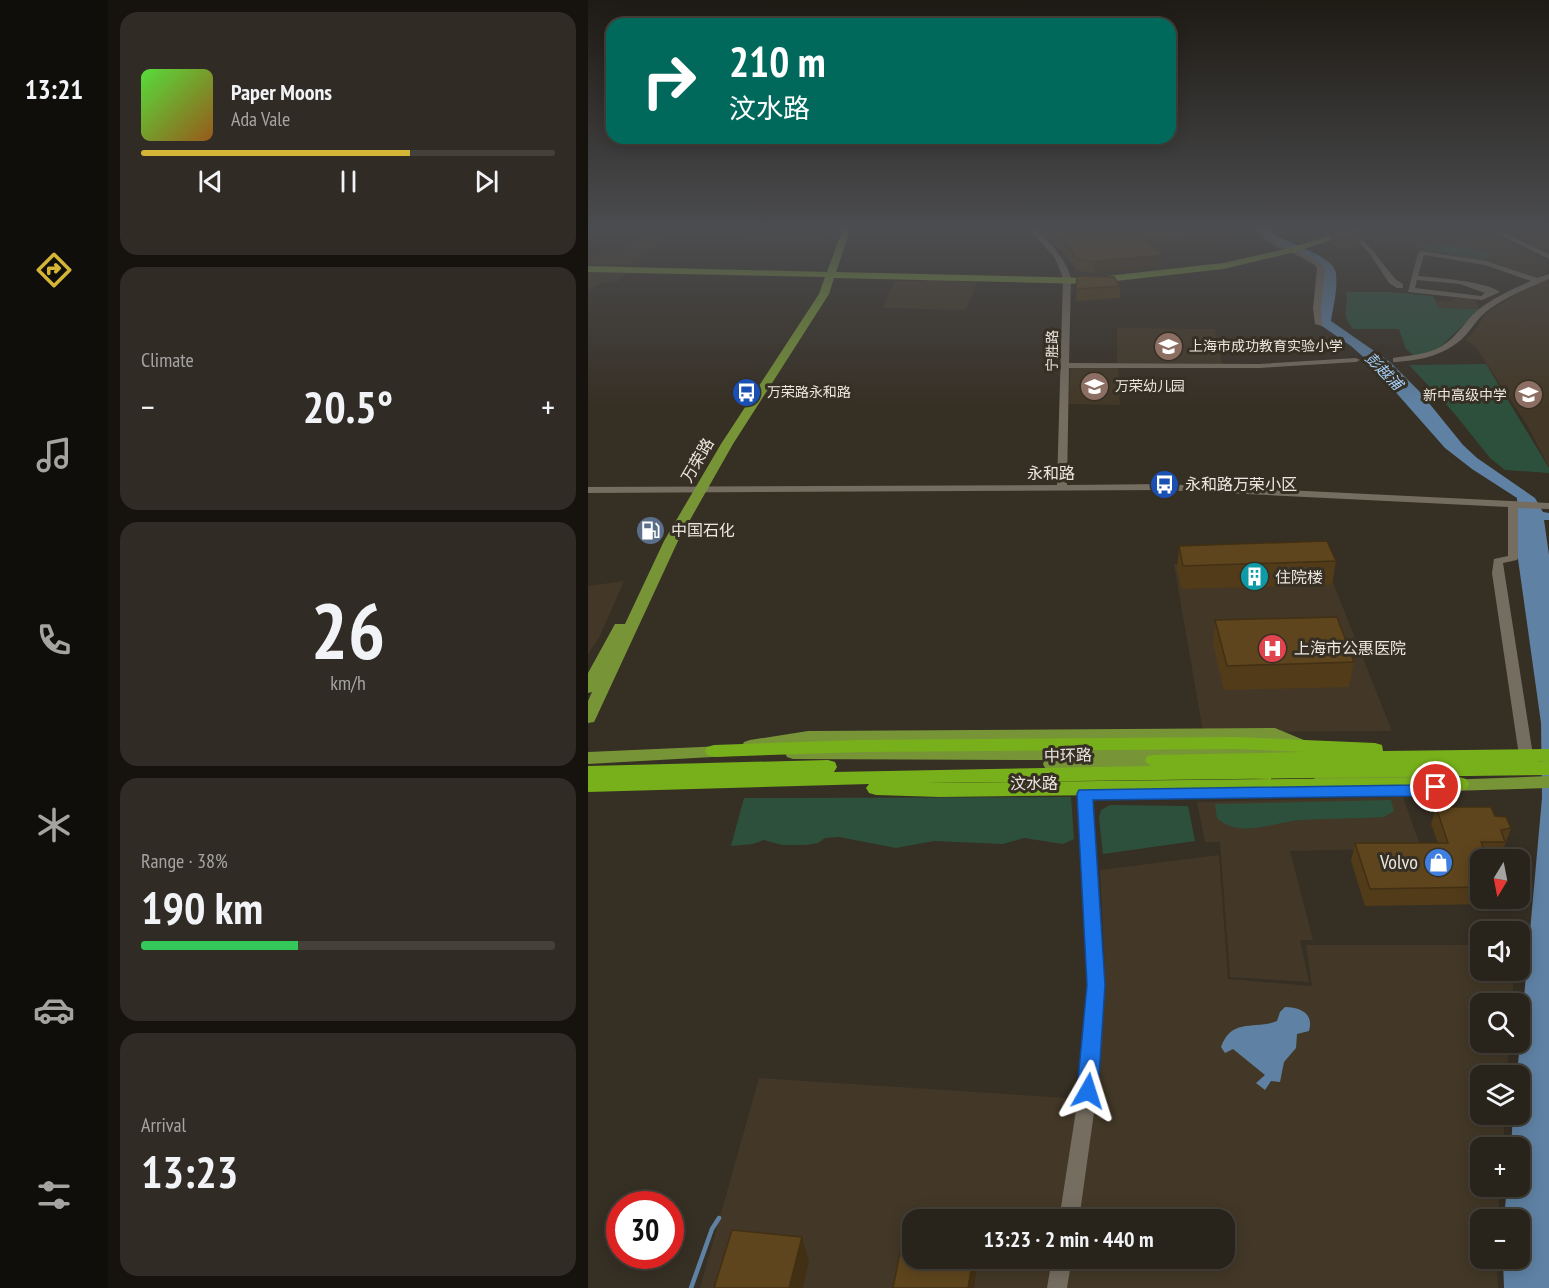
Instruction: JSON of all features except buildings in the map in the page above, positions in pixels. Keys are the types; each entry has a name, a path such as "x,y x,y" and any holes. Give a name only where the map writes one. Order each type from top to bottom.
{"highway":[{"path":"714,752 860,746 1237,743 1345,746 1453,753"},
{"name":"中环路","path":"588,774 1453,753 1536,755"},
{"name":"中环路","path":"588,774 738,772 939,776 1549,766"},
{"path":"738,772 940,790 1304,782 1459,784"}],"main road":[{"name":"万荣路","path":"588,688 695,490 821,297 824,288"},
{"name":"万荣路","path":"588,718 695,490"},
{"path":"714,752 808,737 1275,734 1316,752"},
{"path":"905,737 936,755"},
{"name":"汶水路","path":"588,774 624,756 714,752 936,755 1453,753"},
{"path":"1422,760 1453,753"},
{"path":"687,754 738,772 1422,760 1536,755 1549,766"},
{"path":"588,774 682,777 1334,767 1536,755"},
{"path":"1065,783 1304,782 1334,767"},
{"name":"汶水路","path":"588,774 705,785 759,782 1065,783 1085,794 1413,790 1459,784 1541,782"},
{"path":"682,777 705,785"}],"street":[{"name":"宁胜路","path":"1062,488 1067,288"},
{"path":"1319,288 1317,308 1319,324"},
{"path":"1412,288 1411,290 1416,292 1482,298 1490,291"},
{"path":"1480,288 1510,294"},
{"path":"1396,360 1430,356 1442,350 1461,336 1481,312 1523,288"},
{"path":"1065,364 1270,366 1356,360"},
{"name":"永和路","path":"588,490 1164,488 1549,506"},
{"path":"1513,505 1513,558 1498,561 1498,573 1536,755"},
{"path":"1071,1209 1088,1091 1096,985 1085,794"},
{"path":"1057,1288 1060,1269"}],"shaded area":[{"path":"891,288 975,288 966,310 883,308"},
{"name":"新中高级中学","path":"1526,288 1549,288 1549,467 1527,425 1475,346 1465,340 1476,329 1485,314"},
{"path":"1452,298 1475,299 1480,309 1439,308 1435,301 1453,302"},
{"name":"上海市成功教育实验小学","path":"1117,328 1215,329 1222,364 1117,363"},
{"name":"万荣幼儿园","path":"1070,367 1118,367 1120,405 1069,404"},
{"name":"上海市公惠医院","path":"1324,560 1392,731 1203,732 1174,564"},
{"path":"624,581 599,638 588,654 588,586"},
{"path":"1403,797 1421,848 1290,851 1313,940 1300,940 1309,982 1230,977 1220,842 1205,842 1197,802"},
{"path":"1219,855 1228,979 1312,986 1306,945 1470,945 1470,981 1513,981 1513,993 1470,993 1470,1053 1508,1053 1508,1065 1470,1065 1470,1125 1504,1125 1504,1137 1470,1137 1470,1197 1499,1197 1499,1209 1470,1209 1470,1269 1497,1269 1498,1288 700,1288 759,1078 1098,1100 1105,973 1100,870"}],"green space":[{"path":"1346,292 1391,292 1433,296 1439,308 1480,309 1437,350 1415,356 1406,349 1399,329 1353,329 1346,315"},
{"path":"1486,364 1549,468 1549,473 1505,470 1490,458 1454,413 1409,365"},
{"path":"1071,797 1074,839 1063,844 1024,838 1003,844 934,841 896,848 839,837 825,838 818,843 806,845 782,845 764,840 753,844 731,846 744,798"},
{"path":"1391,800 1394,811 1384,817 1301,820 1258,828 1226,824 1217,818 1215,804"},
{"path":"1110,805 1188,806 1195,841 1103,854 1099,818 1101,810"}],"water":[{"name":"彭越浦","path":"1318,288 1336,288 1331,321 1390,362 1420,392 1463,445 1477,458 1535,498 1543,512 1549,513 1549,520 1544,520 1549,555 1549,1288 1504,1288 1503,1269 1530,1269 1530,1209 1505,1209 1506,1197 1530,1197 1530,1137 1512,1137 1512,1125 1530,1125 1530,1065 1518,1065 1519,1053 1530,1053 1530,993 1524,993 1525,981 1530,981 1530,931 1542,798 1541,723 1518,559 1517,498 1472,469 1445,448 1369,362 1351,346 1319,324"},
{"path":"1285,1007 1296,1008 1308,1016 1309,1031 1297,1034 1296,1048 1284,1062 1280,1082 1271,1081 1265,1090 1256,1083 1265,1075 1233,1049 1225,1053 1221,1047 1231,1032 1237,1028 1277,1021 1280,1012"}],"waterway":[{"path":"691,1288 712,1229 719,1218"}],"place":[{"name":"上海市成功教育实验小学","path":"1168,346"},
{"name":"万荣幼儿园","path":"1094,386"},
{"name":"万荣路永和路","path":"746,392"},
{"name":"新中高级中学","path":"1528,395"},
{"name":"永和路万荣小区","path":"1164,484"},
{"name":"中国石化","path":"650,530"},
{"name":"住院楼","path":"1254,577"},
{"name":"上海市公惠医院","path":"1273,648"},
{"name":"Volvo","path":"1439,862"}],"route":[{"path":"1088,1091 1096,985 1085,794 1413,790 1436,787"}]}
